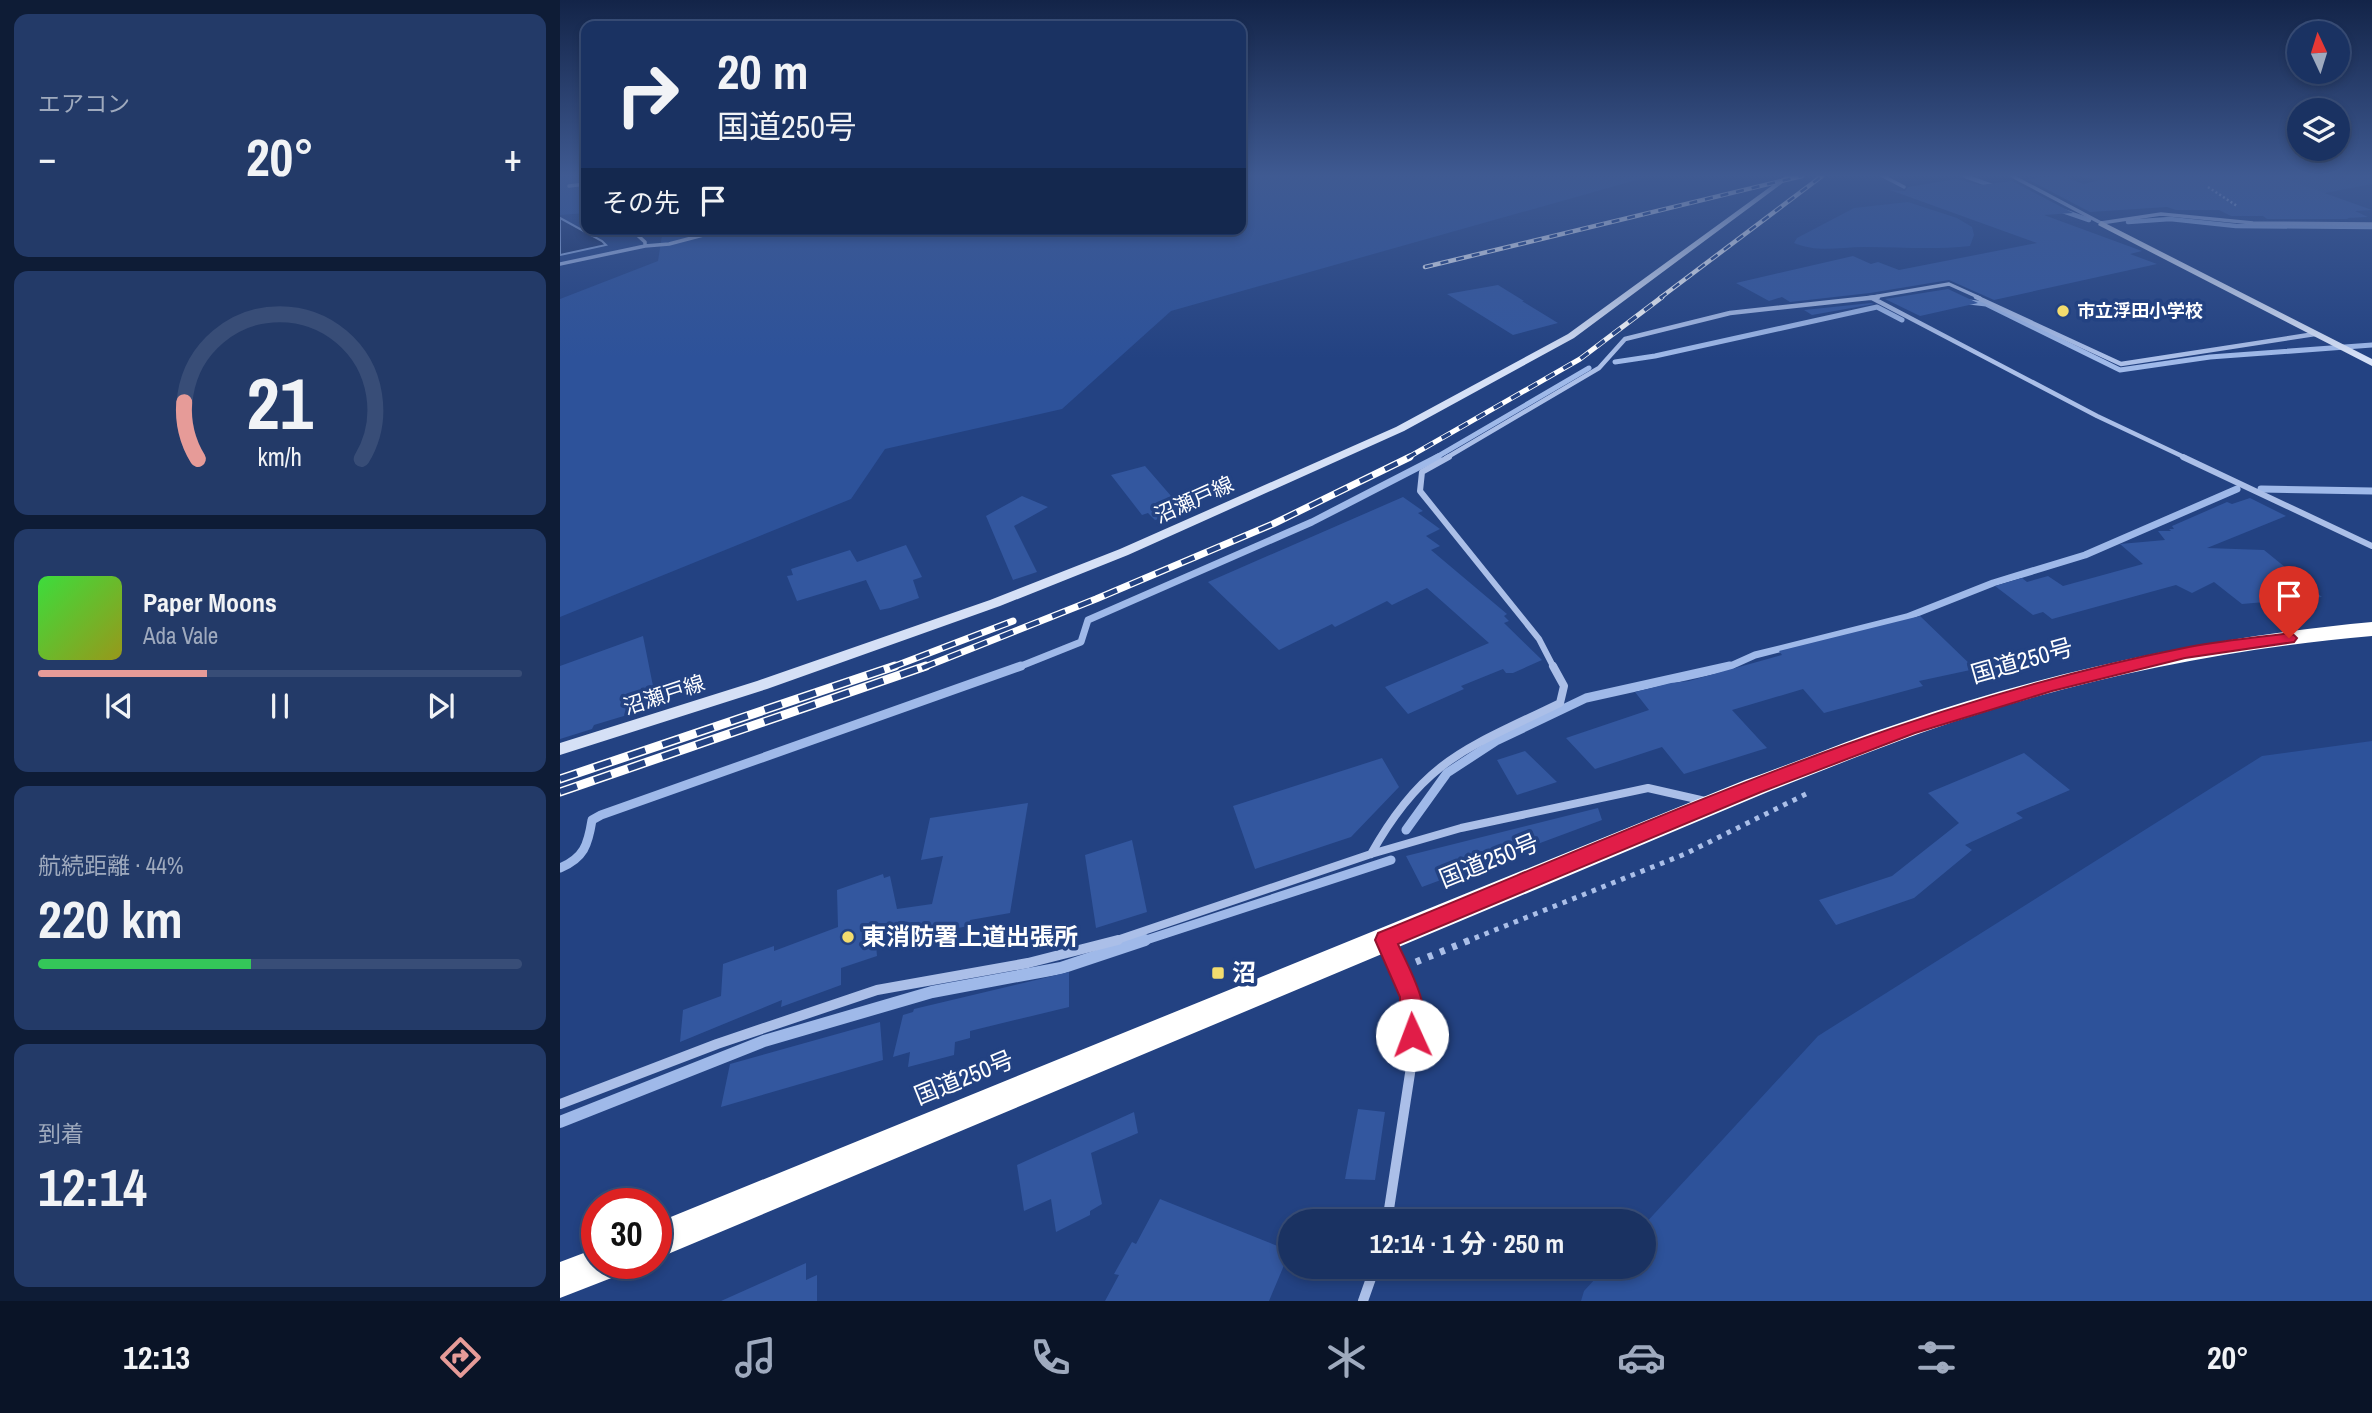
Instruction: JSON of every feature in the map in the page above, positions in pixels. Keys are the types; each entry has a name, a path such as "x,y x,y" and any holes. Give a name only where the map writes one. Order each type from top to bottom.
{"highway":[{"name":"国道250号","path":"672,1234 1716,803 1909,728 2049,686 2185,653 2372,629"},
{"path":"560,1280 581,1272"}],"main road":[{"name":"沼瀬戸線","path":"560,749 762,685 995,603 1136,547 1400,429 1571,336 1706,237"},
{"path":"2127,237 2372,363"}],"street":[{"path":"639,237 645,242 645,246"},
{"path":"560,264 697,237"},
{"path":"1371,854 1385,828 1424,779 1464,749 1560,703 1564,687 1539,639 1420,491 1422,472 1525,414 1599,368 1625,339 1730,313 1871,298 1949,284 2120,365 2315,334"},
{"path":"1871,298 2096,416 2372,546"},
{"path":"560,1104 717,1044 877,990 1028,963 1124,939 1371,854 1461,828 1648,788 1716,803"},
{"path":"1385,940 1411,997 1413,1054 1389,1209"},
{"path":"1363,1301 1371,1279"}],"path":[{"path":"1431,955 1685,854 1816,789"}],"shaded area":[{"path":"560,237 594,237 606,245 560,255"},
{"path":"662,237 1435,237 1171,311 1062,409 885,449 851,499 560,617 560,299 658,261"},
{"path":"1973,237 1970,246 1820,249 1794,243 1797,238"},
{"path":"2372,741 2372,1301 1581,1301 1584,1291 1595,1279 1656,1279 1656,1212 1818,1036 2262,756"}],"building":[{"path":"2020,237 2103,237 2142,251 2130,254 2157,264 1994,300 1949,280 1790,302 1782,297 1769,301 1736,283 1853,256 1871,264 1878,262 1899,270 2037,243"},
{"path":"1498,285 1558,323 1513,335 1447,294"},
{"path":"1948,289 1978,303 1920,316 1885,299"},
{"path":"1874,304 1812,315 1804,310"},
{"path":"1145,466 1178,504 1173,505 1179,512 1155,520 1148,513 1142,515 1111,475"},
{"path":"1022,496 1048,507 1014,526 1037,572 1013,580 986,516"},
{"path":"1403,497 1423,511 1418,513 1440,529 1426,536 1440,546 1431,550 1507,614 1504,616 1509,621 1504,623 1542,660 1513,673 1506,673 1503,669 1461,686 1464,689 1408,714 1385,687 1489,643 1427,588 1392,605 1387,601 1335,627 1332,624 1279,650 1208,582"},
{"path":"2250,498 2286,516 2207,548 2264,550 2322,597 2242,604 2214,582 2192,593 2176,585 2052,619 2043,612 2033,615 1995,586 2022,578 2027,582 2048,576 2063,586 2143,564 2120,544 2165,540 2158,531 2171,531 2169,529 2174,529 2172,526 2227,502 2232,504"},
{"path":"906,545 922,577 913,580 919,598 890,608 880,610 866,580 797,601 787,576 793,575 791,569 850,550 857,562"},
{"path":"1920,616 1975,669 1919,681 1923,686 1824,713 1803,689 1732,710 1767,748 1684,774 1662,747 1595,769 1566,738 1649,710 1635,692 1689,681 1782,655 1779,651"},
{"path":"643,636 657,706 594,725 592,729 560,739 560,666"},
{"path":"1525,751 1557,782 1517,795 1497,760"},
{"path":"2024,753 2070,790 2016,813 2023,818 1965,845 1972,850 1914,898 1836,925 1819,900 1892,876 1959,823 1928,793"},
{"path":"1382,758 1399,787 1351,837 1255,869 1233,806"},
{"path":"1028,803 1010,913 970,920 969,926 924,934 926,926 875,934 877,956 841,968 841,985 781,1007 782,1000 680,1042 683,1010 721,996 723,964 774,946 774,951 838,927 837,890 883,874 884,878 890,876 897,909 932,904 943,856 921,860 930,818"},
{"path":"1598,808 1602,820 1422,887 1406,856"},
{"path":"1132,840 1147,912 1096,928 1085,855"},
{"path":"1069,972 1069,1007 970,1031 970,1038 955,1042 954,1055 908,1067 910,1052 893,1057 903,1015 913,1012 914,1009"},
{"path":"880,1022 883,1060 721,1107 730,1064"},
{"path":"1358,1109 1385,1112 1375,1180 1345,1179"},
{"path":"1134,1112 1138,1133 1091,1153 1102,1204 1090,1211 1090,1215 1056,1232 1051,1199 1024,1211 1017,1165"},
{"path":"1160,1199 1278,1246 1278,1279 1269,1301 1105,1301 1119,1275 1114,1274 1132,1242 1136,1244"},
{"path":"806,1263 806,1280 817,1275 817,1301 721,1301"}],"waterway":[{"path":"1969,302 1986,304 2120,370 2210,357 2372,345"},
{"path":"1615,362 1655,356 1877,307 1902,320"},
{"path":"1435,458 1589,368"},
{"path":"1021,666 1081,642 1088,620 1312,522 1438,457"},
{"path":"1726,668 1755,655 1907,617 1993,583 2085,555 2237,489"},
{"path":"2261,489 2372,491"},
{"path":"560,868 580,855 589,837 592,820 601,815 1021,666"},
{"path":"1016,668 1021,666"},
{"path":"1406,830 1447,773 1496,741 1586,698 1730,666"},
{"path":"1140,942 1391,860"},
{"path":"560,1122 764,1041 932,992 1061,968 1145,940"}],"railway":[{"path":"1425,267 1550,237"},
{"path":"1660,298 1741,237"},
{"path":"1407,458 1580,359 1662,297"},
{"path":"922,668 1096,599 1273,524 1410,457"},
{"path":"890,668 1013,621"},
{"path":"560,779 895,666"},
{"path":"560,792 926,666"}],"place":[{"name":"市立浮田小学校","path":"2063,311"},
{"name":"東消防署上道出張所","path":"848,937"},
{"name":"沼","path":"1218,973"}],"route":[{"path":"1412,1035 1411,997 1385,940 1754,788 1909,728 2049,686 2185,653 2289,638"}]}
